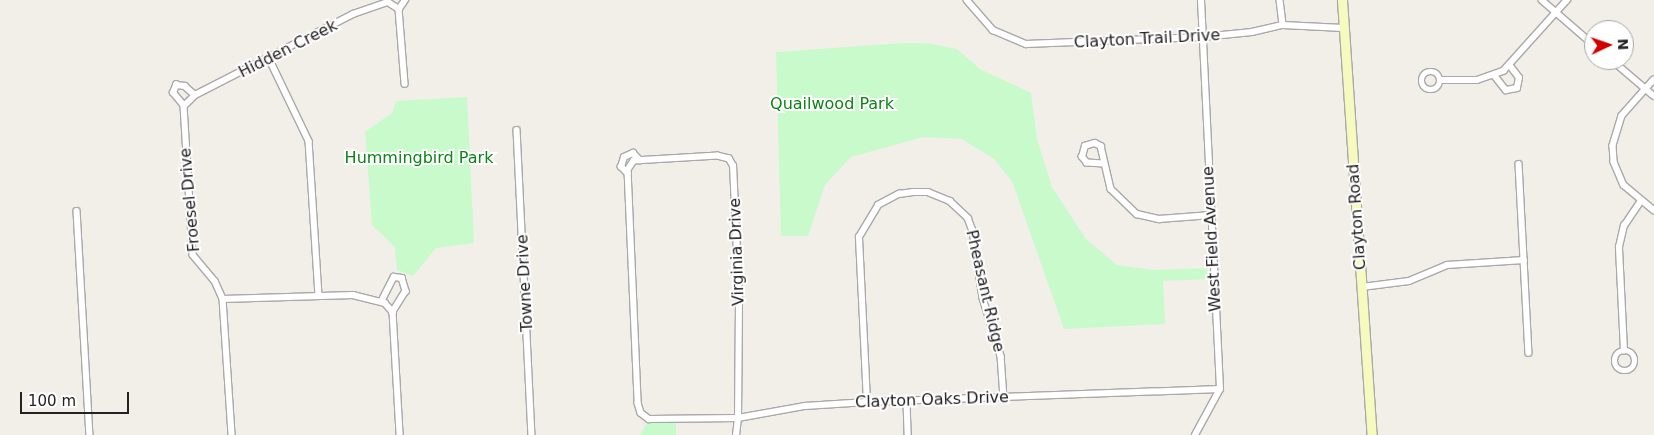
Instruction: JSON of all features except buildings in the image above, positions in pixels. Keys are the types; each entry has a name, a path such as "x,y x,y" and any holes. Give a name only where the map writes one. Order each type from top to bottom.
{"main road":[{"name":"Clayton Road","path":"1342,0 1372,435"}],"street":[{"path":"405,0 397,7 405,84"},
{"name":"Clayton Trail Drive","path":"967,0 993,30 1026,44 1202,37 1252,32 1283,25 1344,28"},
{"name":"West Field Avenue","path":"1201,0 1220,389"},
{"path":"1280,0 1283,25"},
{"path":"1542,0 1584,36"},
{"path":"1441,80 1477,80 1495,76 1510,66 1566,0"},
{"name":"Hidden Creek","path":"184,106 195,96 353,14 388,1 397,7"},
{"path":"270,58 309,141 319,296"},
{"path":"1495,76 1506,90 1516,88 1519,78 1510,66"},
{"path":"1623,70 1654,96"},
{"path":"1654,80 1644,88 1622,116 1613,146 1624,185 1640,202 1654,210"},
{"name":"Froesel Drive","path":"195,96 185,86 176,85 173,93 184,106 193,255 215,281 223,299 232,435"},
{"name":"Towne Drive","path":"517,130 532,435"},
{"path":"1104,164 1087,163 1082,153 1091,143 1103,150 1104,164 1111,189 1137,214 1159,219 1211,215"},
{"name":"Virginia Drive","path":"646,417 638,403 628,174 621,167 624,157 633,153 640,160 718,156 729,159 733,166 739,297 738,418 736,435"},
{"path":"628,174 634,161 640,160"},
{"path":"1519,164 1529,353"},
{"name":"Pheasant Ridge","path":"867,402 859,237 878,205 899,194 913,192 939,195 968,218 983,298 1001,356 1004,398"},
{"path":"1624,351 1618,246 1624,226 1640,202"},
{"path":"77,211 90,435"},
{"path":"1362,287 1409,282 1447,265 1524,260"},
{"path":"383,303 394,277 402,278 406,291 394,312 400,435"},
{"path":"223,299 362,296 383,303 394,312"},
{"path":"1195,435 1220,389"},
{"name":"Clayton Oaks Drive","path":"646,417 738,418 805,406 867,402 1220,389"},
{"path":"907,402 908,435"}],"green space":[{"name":"Quailwood Park","path":"927,43 957,49 980,69 1031,93 1037,139 1052,187 1086,239 1117,265 1154,270 1207,268 1208,279 1163,281 1165,324 1064,329 1012,181 994,159 962,139 923,137 851,157 825,185 808,236 781,236 776,52"},
{"name":"Hummingbird Park","path":"467,97 474,243 436,248 413,276 397,270 395,247 372,225 365,132 392,113 396,101"},
{"path":"647,423 676,423 676,435 640,435"}]}
